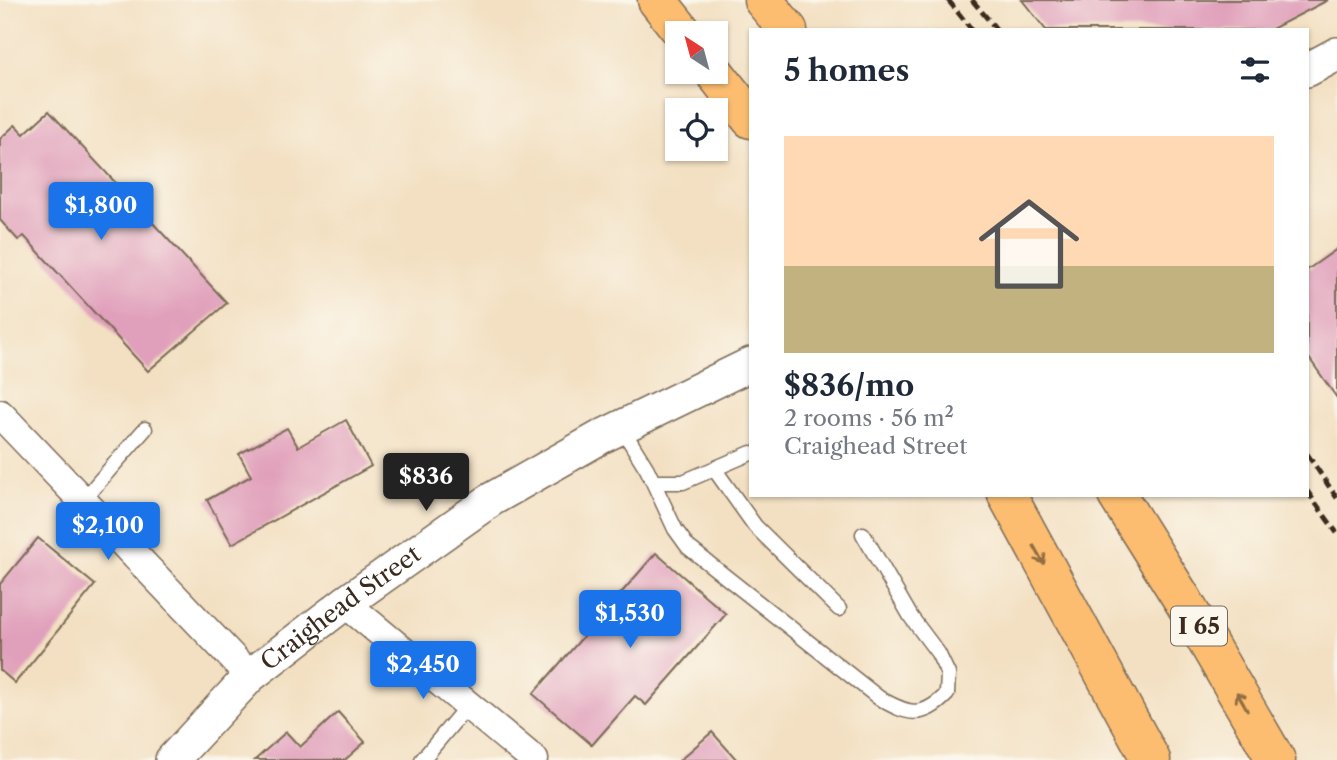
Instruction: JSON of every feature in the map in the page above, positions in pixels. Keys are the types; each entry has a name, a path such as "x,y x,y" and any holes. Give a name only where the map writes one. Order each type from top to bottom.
{"highway":[{"path":"657,0 674,21"},
{"path":"763,0 786,28"},
{"path":"723,84 749,116"},
{"path":"1008,497 1151,760"},
{"name":"I 65","path":"1118,497 1184,601 1276,760"}],"street":[{"path":"1309,69 1337,54"},
{"name":"Craighead Street","path":"172,760 250,676 345,603 492,499 621,427 749,365"},
{"path":"0,414 250,676"},
{"path":"345,603 534,760"}],"lane":[{"path":"621,427 653,482 675,529 688,547 785,627 879,698 903,712 912,713 935,706 947,694 948,674 938,653 911,617 863,534"},
{"path":"83,500 145,429"},
{"path":"653,482 683,482 749,454"},
{"path":"715,470 755,526 839,609"},
{"path":"422,760 468,705"}],"building":[{"path":"1022,0 1328,0 1274,28 1044,28"},
{"path":"49,111 227,303 148,371 24,236 18,240 0,220 0,139 15,125 24,134"},
{"path":"1337,249 1337,398 1309,358 1309,269"},
{"path":"346,420 371,466 232,544 207,500 251,476 239,454 287,428 298,447"},
{"path":"38,538 95,585 15,683 0,670 0,584"},
{"path":"656,553 726,614 646,705 635,696 592,745 533,694"},
{"path":"338,712 365,742 345,760 255,760 286,732 300,747"},
{"path":"712,732 737,760 680,760"}],"railway":[{"path":"948,0 970,28"},
{"path":"972,0 995,28"},
{"path":"1309,457 1337,498"},
{"path":"1309,494 1337,533"}]}
